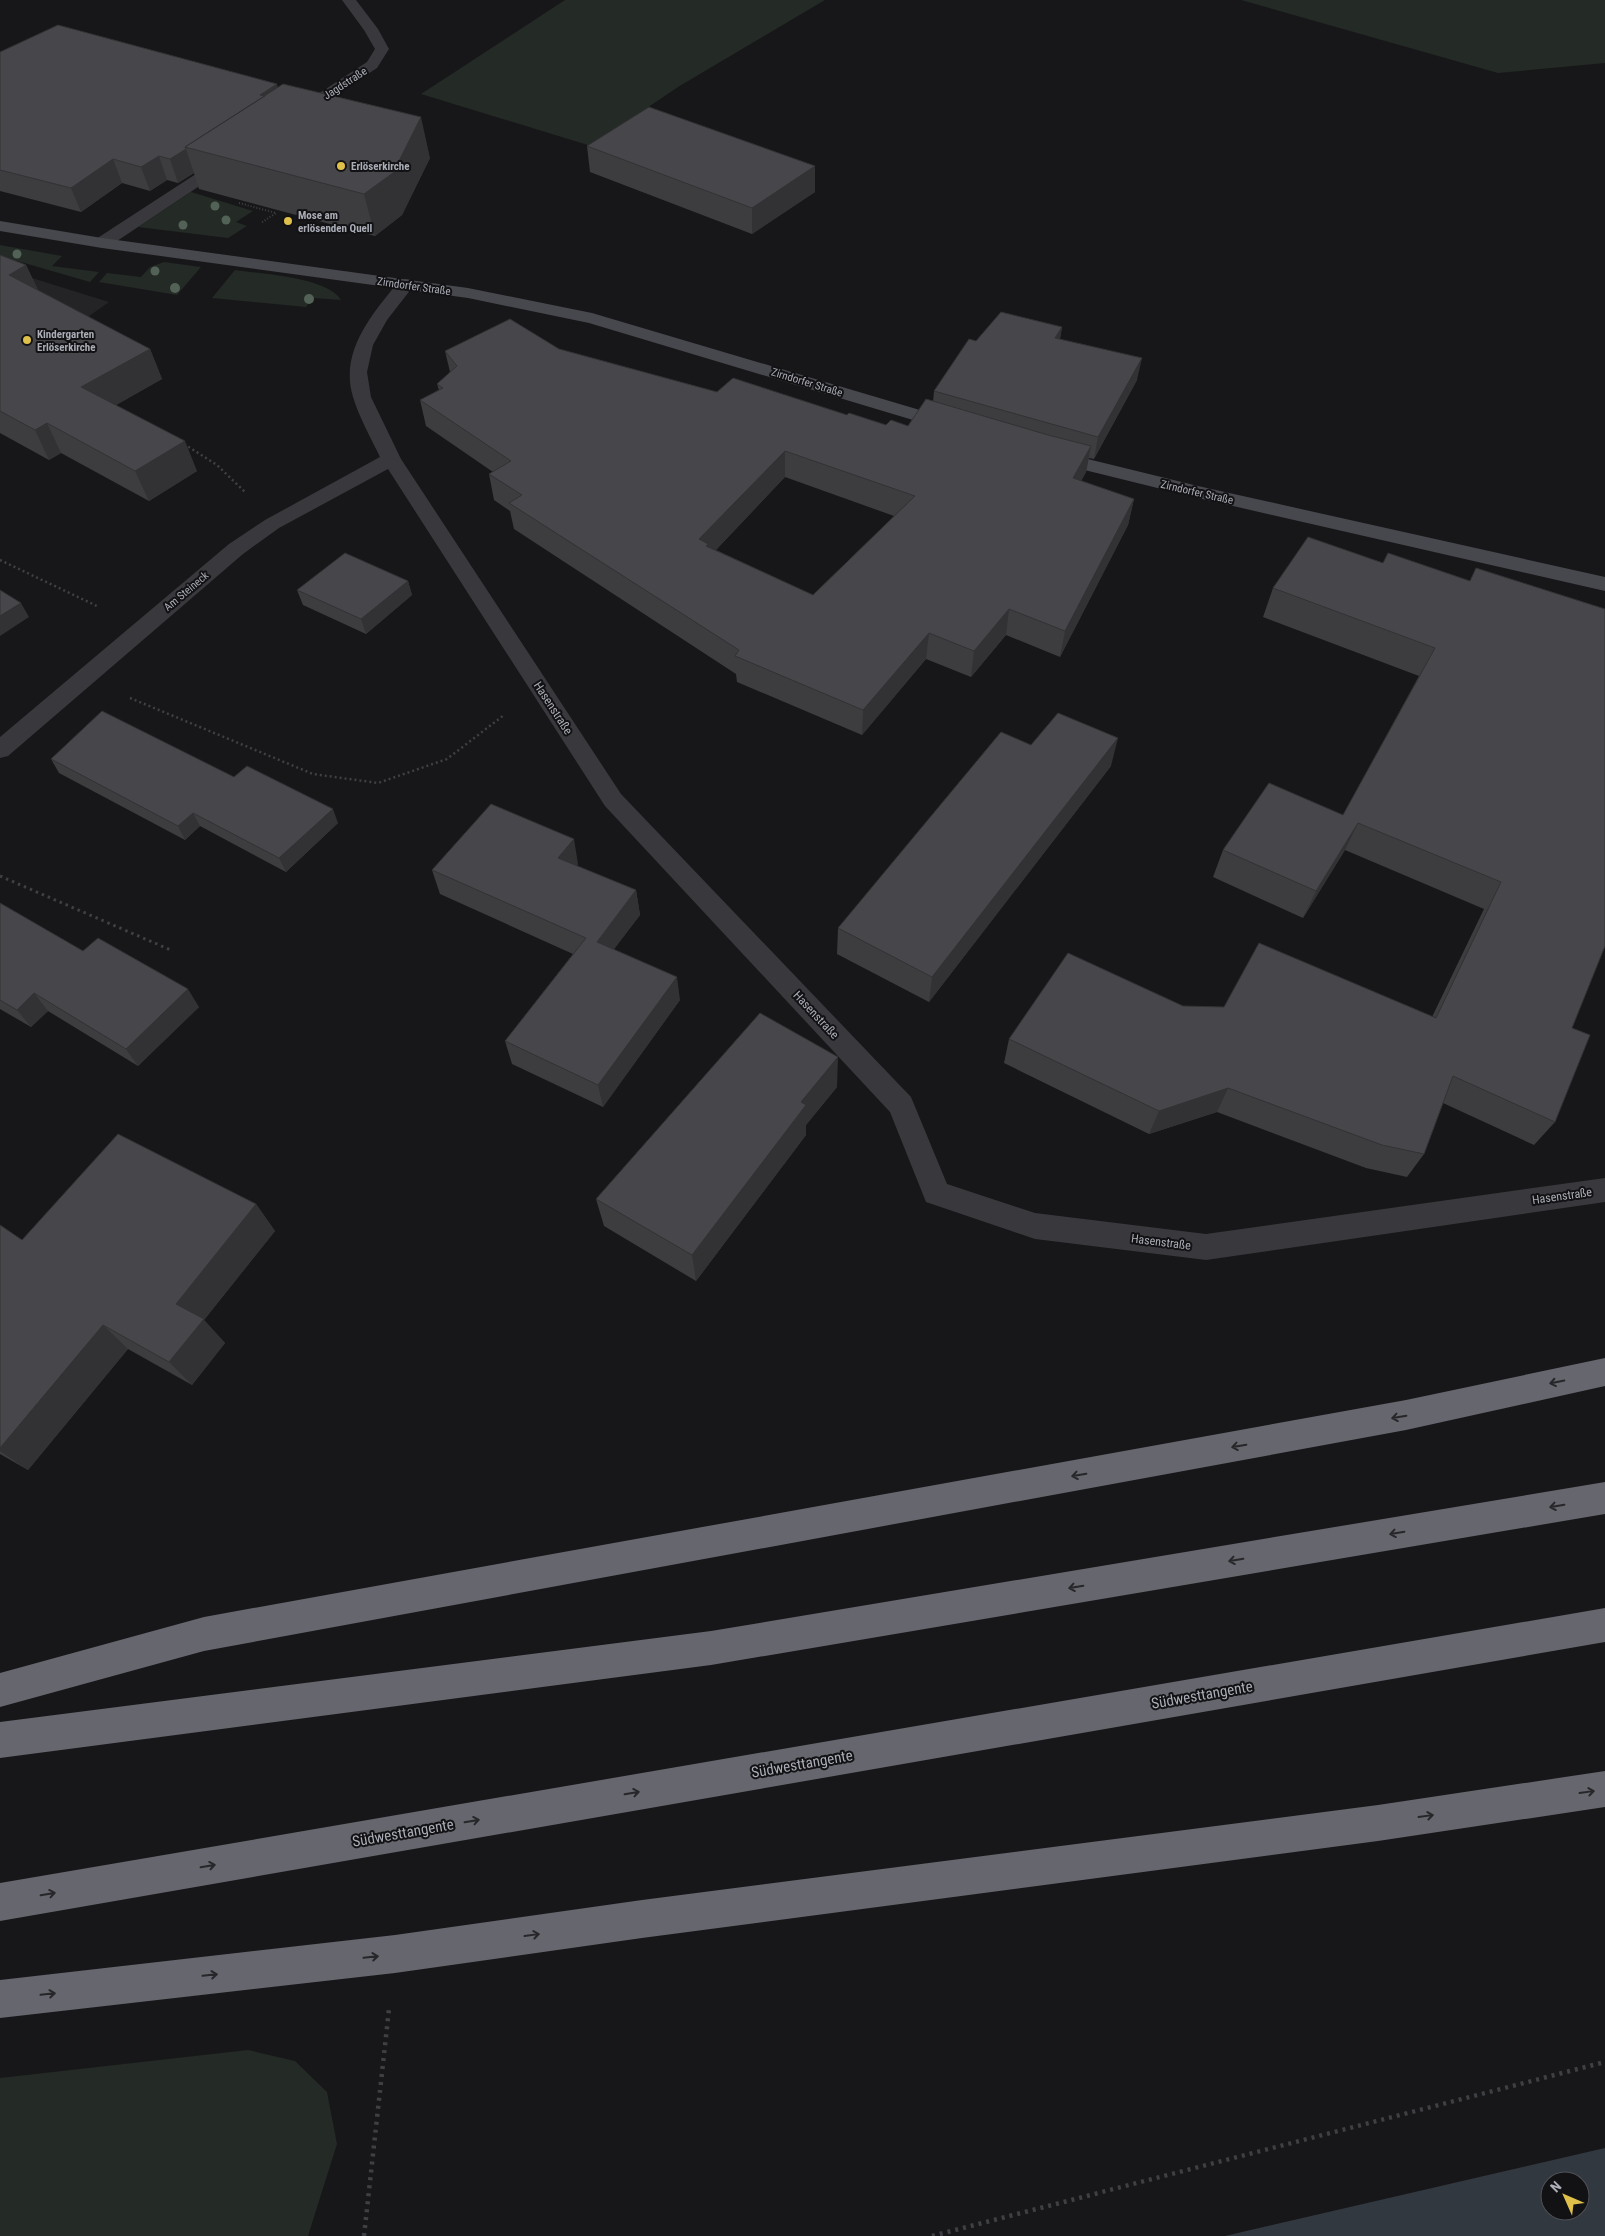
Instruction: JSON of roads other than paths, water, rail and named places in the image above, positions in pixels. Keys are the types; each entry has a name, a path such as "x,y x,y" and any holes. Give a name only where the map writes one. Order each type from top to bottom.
{"highway":[{"path":"0,1690 204,1634 1406,1415 1605,1372"},
{"path":"0,1740 711,1648 1605,1498"},
{"name":"Südwesttangente","path":"0,1902 1605,1625"},
{"path":"0,1999 395,1954 642,1919 1368,1824 1605,1789"}],"main road":[{"name":"Zirndorfer Straße","path":"0,226 102,243 468,293 592,318 966,430"},
{"name":"Zirndorfer Straße","path":"1032,450 1198,492 1605,584"}],"street":[{"name":"Jagdstraße","path":"283,124 372,65 382,49 371,29 349,0"},
{"path":"102,243 243,150"},
{"name":"Hasenstraße","path":"406,284 378,318 364,344 358,372 362,397 391,459 613,800 901,1105 936,1193 1035,1226 1206,1247 1605,1190"},
{"name":"Am Steineck","path":"0,750 236,549 272,524 391,459"}],"place":[{"name":"Erlöserkirche","path":"341,166"},
{"name":"Mose am erlösenden Quell","path":"288,221"},
{"name":"Kindergarten Erlöserkirche","path":"27,340"}]}
